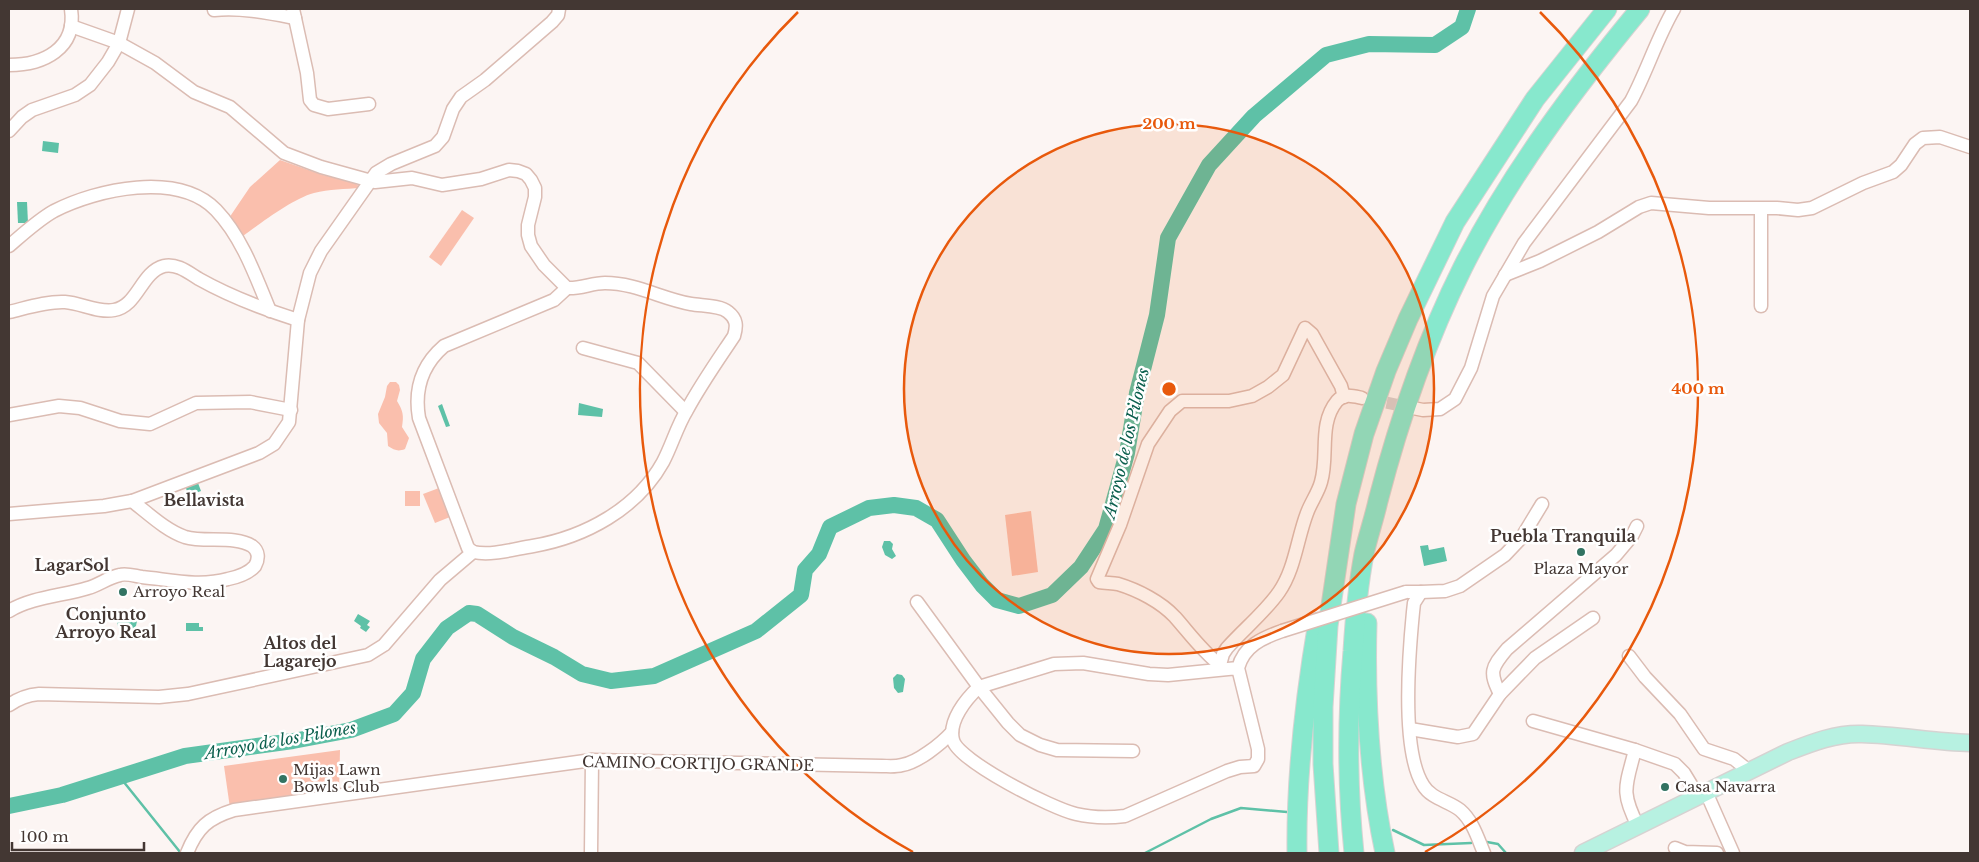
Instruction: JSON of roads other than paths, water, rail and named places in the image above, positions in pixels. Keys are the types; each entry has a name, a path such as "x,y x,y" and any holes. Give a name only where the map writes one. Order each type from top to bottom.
{"highway":[{"path":"1297,853 1297,805 1301,746 1310,668 1332,546 1346,504 1364,434 1386,371 1408,319 1456,222 1535,99 1608,9"},
{"path":"1354,853 1348,763 1348,705 1356,613 1364,554 1390,454 1411,389 1436,326 1463,266 1496,208 1545,132 1589,71 1640,9"},
{"path":"1329,853 1323,764 1324,707 1328,626 1346,504"},
{"path":"1372,524 1366,668 1368,730 1385,853"}],"main road":[{"path":"1583,853 1788,752 1816,741 1861,734 1970,743"}],"street":[{"path":"9,65 34,64 48,58 58,50 67,38 71,9"},
{"path":"9,131 22,117 32,110 90,86 108,62 119,43 128,9"},
{"path":"9,514 104,506 132,500 259,453 274,444 289,422 298,320 310,273 320,251 376,173 382,168 434,146 443,137 453,110 461,97 485,80 552,22 558,15 559,9"},
{"path":"1408,407 1423,410 1440,409 1455,399 1471,368 1493,296 1524,243 1631,101 1641,82 1663,28 1674,9"},
{"path":"214,10 294,13 307,72 310,100 314,105 328,109 369,104"},
{"path":"70,26 119,43 155,63 194,92 230,108 284,153 321,167 370,181 381,182 412,178 442,185 452,185 481,179 509,170 526,174 535,188 535,197 528,225 531,246 544,265 567,288"},
{"path":"1506,275 1549,257 1598,232 1639,207 1651,203 1664,202 1709,208 1777,208 1798,210 1812,208 1863,183 1893,172 1901,165 1915,144 1923,138 1940,137 1970,147"},
{"path":"9,246 52,212 91,195 114,190 141,188 178,190 204,200 223,218 245,254 270,311"},
{"path":"1761,306 1762,209"},
{"path":"9,312 64,302 100,310 116,310 124,307 132,300 152,274 164,266 172,266 180,268 226,294 298,320"},
{"path":"594,284 634,286 685,303 724,308 735,320 737,328 734,336 685,411 672,444 651,480 624,507 609,517 564,540 480,554 473,552 468,548 420,418 417,405 420,380 426,365 434,354 444,346 554,300 567,288 594,284"},
{"path":"1221,667 1198,645 1174,616 1158,603 1139,592 1117,584 1099,582 1097,579 1120,525 1148,444 1170,411 1182,401 1229,401 1252,396 1268,387 1283,375 1305,328 1312,334 1341,386 1344,397"},
{"path":"583,348 638,364 685,411"},
{"path":"1221,667 1223,654 1227,648 1272,602 1288,577 1308,512 1322,480 1324,442 1332,408 1339,399 1348,395 1362,398"},
{"path":"9,415 59,406 80,408 120,421 150,424 196,403 250,402 291,410"},
{"path":"9,611 23,603 48,599 90,588 121,574 203,584 238,577 253,568 257,561 256,550 245,543 184,537 170,530 132,500"},
{"path":"1238,668 1221,667 1168,675 1149,674 1083,663 1054,664 979,687 956,719 952,732 953,743 968,758 1043,802 1065,811 1088,817 1109,818 1126,816 1233,769 1254,766 1258,758 1258,749 1238,668 1243,655 1250,648 1264,638 1282,631 1406,592 1445,591 1460,586 1505,555 1522,537 1542,504"},
{"path":"1500,694 1492,678 1494,668 1507,649 1616,555 1632,536 1637,526"},
{"path":"9,705 30,694 159,696 188,694 368,655 384,646 440,580 473,552"},
{"path":"1421,592 1414,602 1409,653 1408,692 1413,754 1423,786 1429,793 1462,812 1474,828 1484,853"},
{"path":"917,602 979,687 1008,724 1020,735 1040,745 1057,750 1132,751"},
{"path":"1410,729 1458,737 1473,734 1500,694 1535,658 1593,618"},
{"path":"1629,656 1645,677 1680,714 1704,749 1734,759 1749,771"},
{"path":"1533,721 1635,750 1675,764 1702,794 1733,853"},
{"name":"CAMINO CORTIJO GRANDE","path":"187,853 194,836 203,826 213,818 234,810 592,760 903,765 916,759 944,740 952,732"},
{"path":"1635,750 1625,790 1631,812 1638,826"},
{"path":"591,853 592,760"},
{"path":"1675,848 1685,852 1717,853"}],"waterway":[{"name":"Arroyo de los Pilones","path":"9,806 62,795 185,756 293,741 351,730 394,714 413,693 423,659 447,628 469,613 477,614 513,637 554,657 582,674 611,681 654,676 756,631 801,595 805,570 819,554 830,527 869,508 894,505 916,508 937,520 963,560 982,585 997,600 1019,606 1052,595 1081,567 1106,529 1127,453 1137,393 1157,315 1168,238 1209,165 1254,116 1326,55 1369,44 1435,45 1462,27 1468,9"},
{"path":"119,776 180,852"},
{"path":"1145,853 1211,819 1241,808 1287,812"},
{"path":"1393,830 1424,845 1471,843"},
{"path":"1487,842 1498,844 1506,853"}],"tunnel":[{"path":"1369,399 1408,407"}],"place":[{"name":"Plaza Mayor","path":"1581,552"},
{"name":"Arroyo Real","path":"123,592"},
{"name":"Mijas Lawn Bowls Club","path":"283,779"},
{"name":"Casa Navarra","path":"1665,787"}],"district":[{"name":"Bellavista","path":"204,500"},
{"name":"Puebla Tranquila","path":"1563,536"},
{"name":"LagarSol","path":"72,565"},
{"name":"Conjunto Arroyo Real","path":"106,623"},
{"name":"Altos del Lagarejo","path":"300,652"}]}
